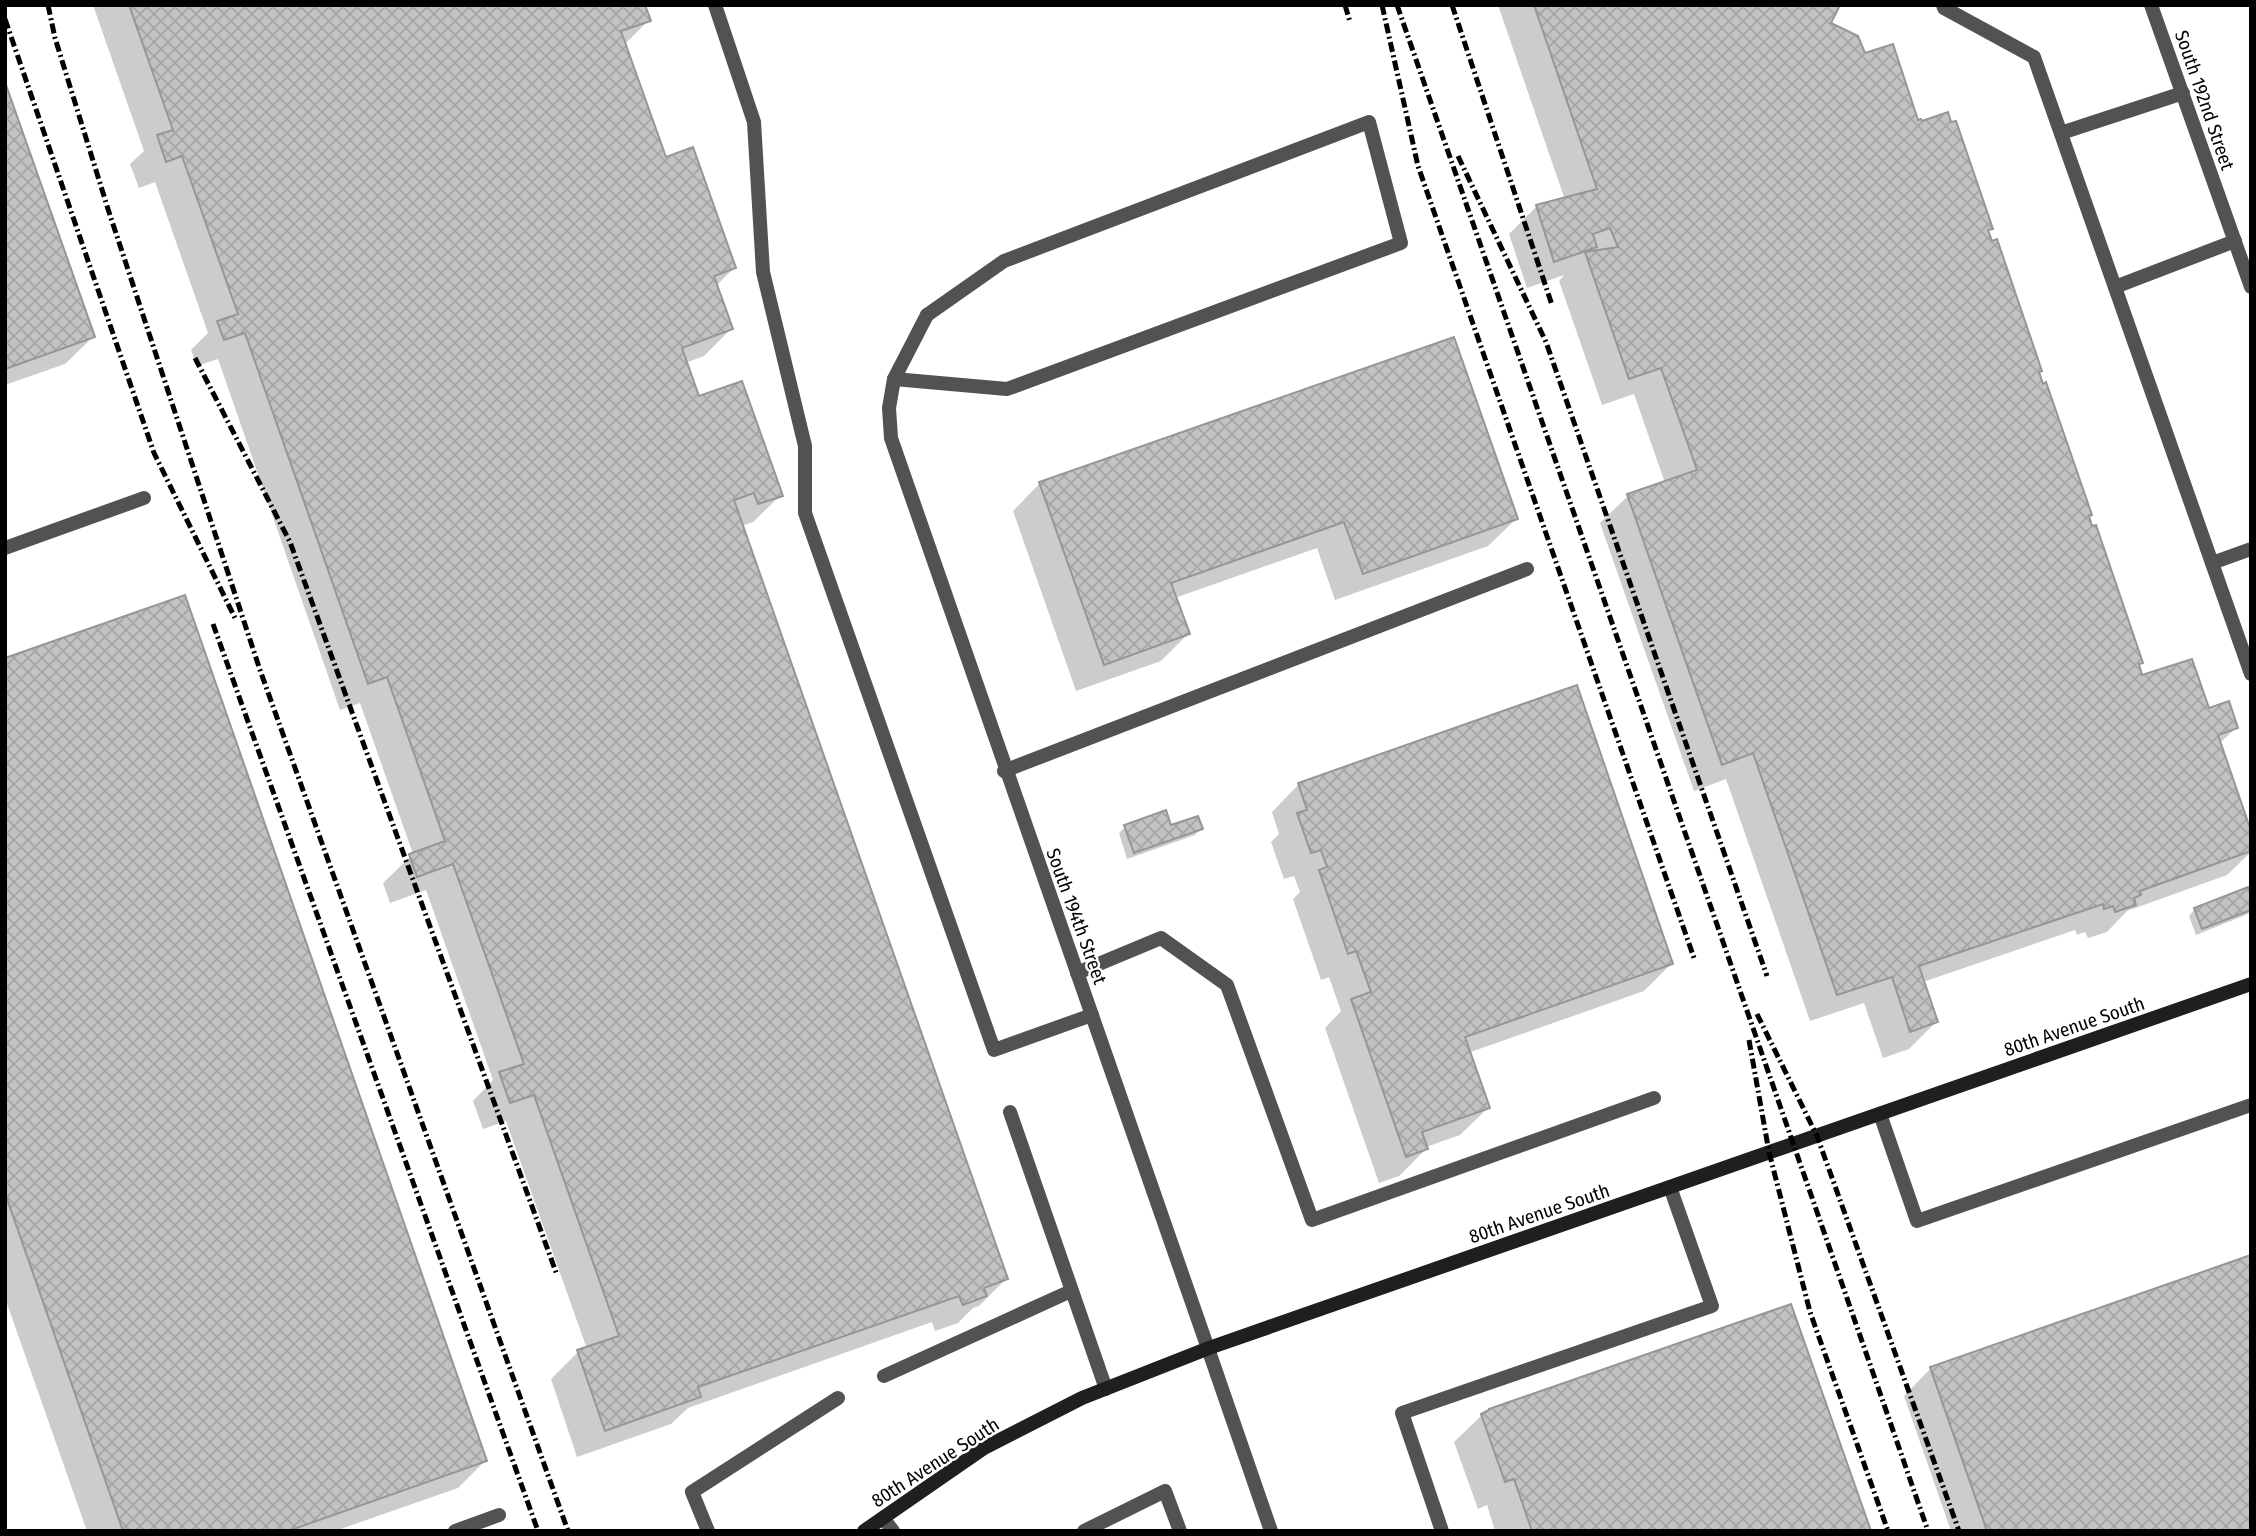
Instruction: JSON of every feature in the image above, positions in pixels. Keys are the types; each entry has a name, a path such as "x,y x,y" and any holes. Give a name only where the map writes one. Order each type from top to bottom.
{"street":[{"path":"715,5 754,122 762,272 805,446 806,513 993,1050 1092,1015"},
{"path":"1942,5 2034,57 2251,674"},
{"name":"South 192nd Street","path":"2151,5 2251,287"},
{"path":"2061,133 2183,93"},
{"name":"South 194th Street","path":"894,379 1007,388 1401,243 1370,122 1004,261 927,315 894,379 889,408 891,438 1004,771 1209,1348 1271,1531"},
{"path":"2115,287 2235,241"},
{"path":"5,548 144,498"},
{"path":"2211,563 2251,549"},
{"path":"1004,771 1527,569"},
{"path":"1077,973 1161,938 1227,985 1312,1220 1654,1098"},
{"name":"80th Avenue South","path":"864,1531 984,1448 1082,1398 1209,1348 2251,984"},
{"path":"1880,1114 1917,1221 2251,1105"},
{"path":"1010,1112 1105,1389"},
{"path":"1442,1531 1402,1413 1712,1306 1670,1187"},
{"path":"884,1376 1071,1291"},
{"path":"708,1531 692,1492 838,1398"},
{"path":"1084,1531 1165,1491 1180,1531"},
{"path":"455,1531 499,1515"},
{"path":"883,1518 892,1531"}],"building":[{"path":"129,5 645,5 651,21 621,31 666,157 693,147 736,268 714,276 733,329 682,348 699,396 742,381 783,496 758,504 754,493 734,500 1008,1279 984,1288 987,1296 963,1305 959,1296 698,1387 701,1397 605,1431 577,1350 619,1336 534,1095 510,1103 499,1072 524,1064 453,864 417,877 409,854 445,841 387,677 368,684 245,333 224,340 217,321 238,314 182,156 166,162 157,135 173,130"},
{"path":"1534,5 1840,5 1831,23 1858,36 1865,53 1893,44 1918,120 1948,112 1951,122 1956,121 1993,229 1988,230 1992,241 1997,239 2042,371 2039,372 2043,384 2046,382 2092,515 2089,516 2092,526 2096,525 2143,663 2139,664 2142,675 2192,659 2209,708 2229,701 2238,728 2218,735 2251,831 2251,851 2140,891 2141,895 2134,898 2136,905 2115,912 2113,906 2104,909 2103,904 1919,966 1938,1022 1910,1032 1892,977 1837,995 1753,753 1722,765 1627,494 1697,470 1661,368 1629,379 1585,252 1618,247 1610,228 1593,234 1597,247 1554,262 1536,205 1597,189"},
{"path":"5,82 95,337 5,369"},
{"path":"1454,337 1518,519 1363,574 1344,522 1171,583 1190,634 1104,665 1039,482"},
{"path":"185,595 487,1461 288,1531 123,1531 5,1193 5,658"},
{"path":"1577,685 1673,964 1465,1037 1490,1108 1422,1132 1428,1149 1406,1157 1351,999 1371,992 1356,951 1348,954 1319,870 1327,867 1321,850 1311,853 1297,813 1307,810 1298,783"},
{"path":"1166,810 1171,825 1198,816 1203,829 1134,853 1124,825"},
{"path":"2248,887 2251,910 2202,929 2194,908"},
{"path":"2251,1255 2251,1531 1987,1531 1930,1367"},
{"path":"1791,1304 1871,1531 1532,1531 1514,1479 1505,1482 1481,1414"}],"railway":[{"path":"48,5 55,38 108,209 260,670 568,1531"},
{"path":"1345,5 1350,22"},
{"path":"1382,5 1418,166 1694,958"},
{"path":"1397,5 1928,1531"},
{"path":"1452,5 1552,305"},
{"path":"5,19 154,453 236,620"},
{"path":"1458,156 1546,342 1767,976"},
{"path":"195,358 290,542 557,1275"},
{"path":"213,624 538,1531"},
{"path":"1757,1014 1817,1136 1959,1531"},
{"path":"1749,1040 1769,1152 1810,1312 1888,1531"}]}
